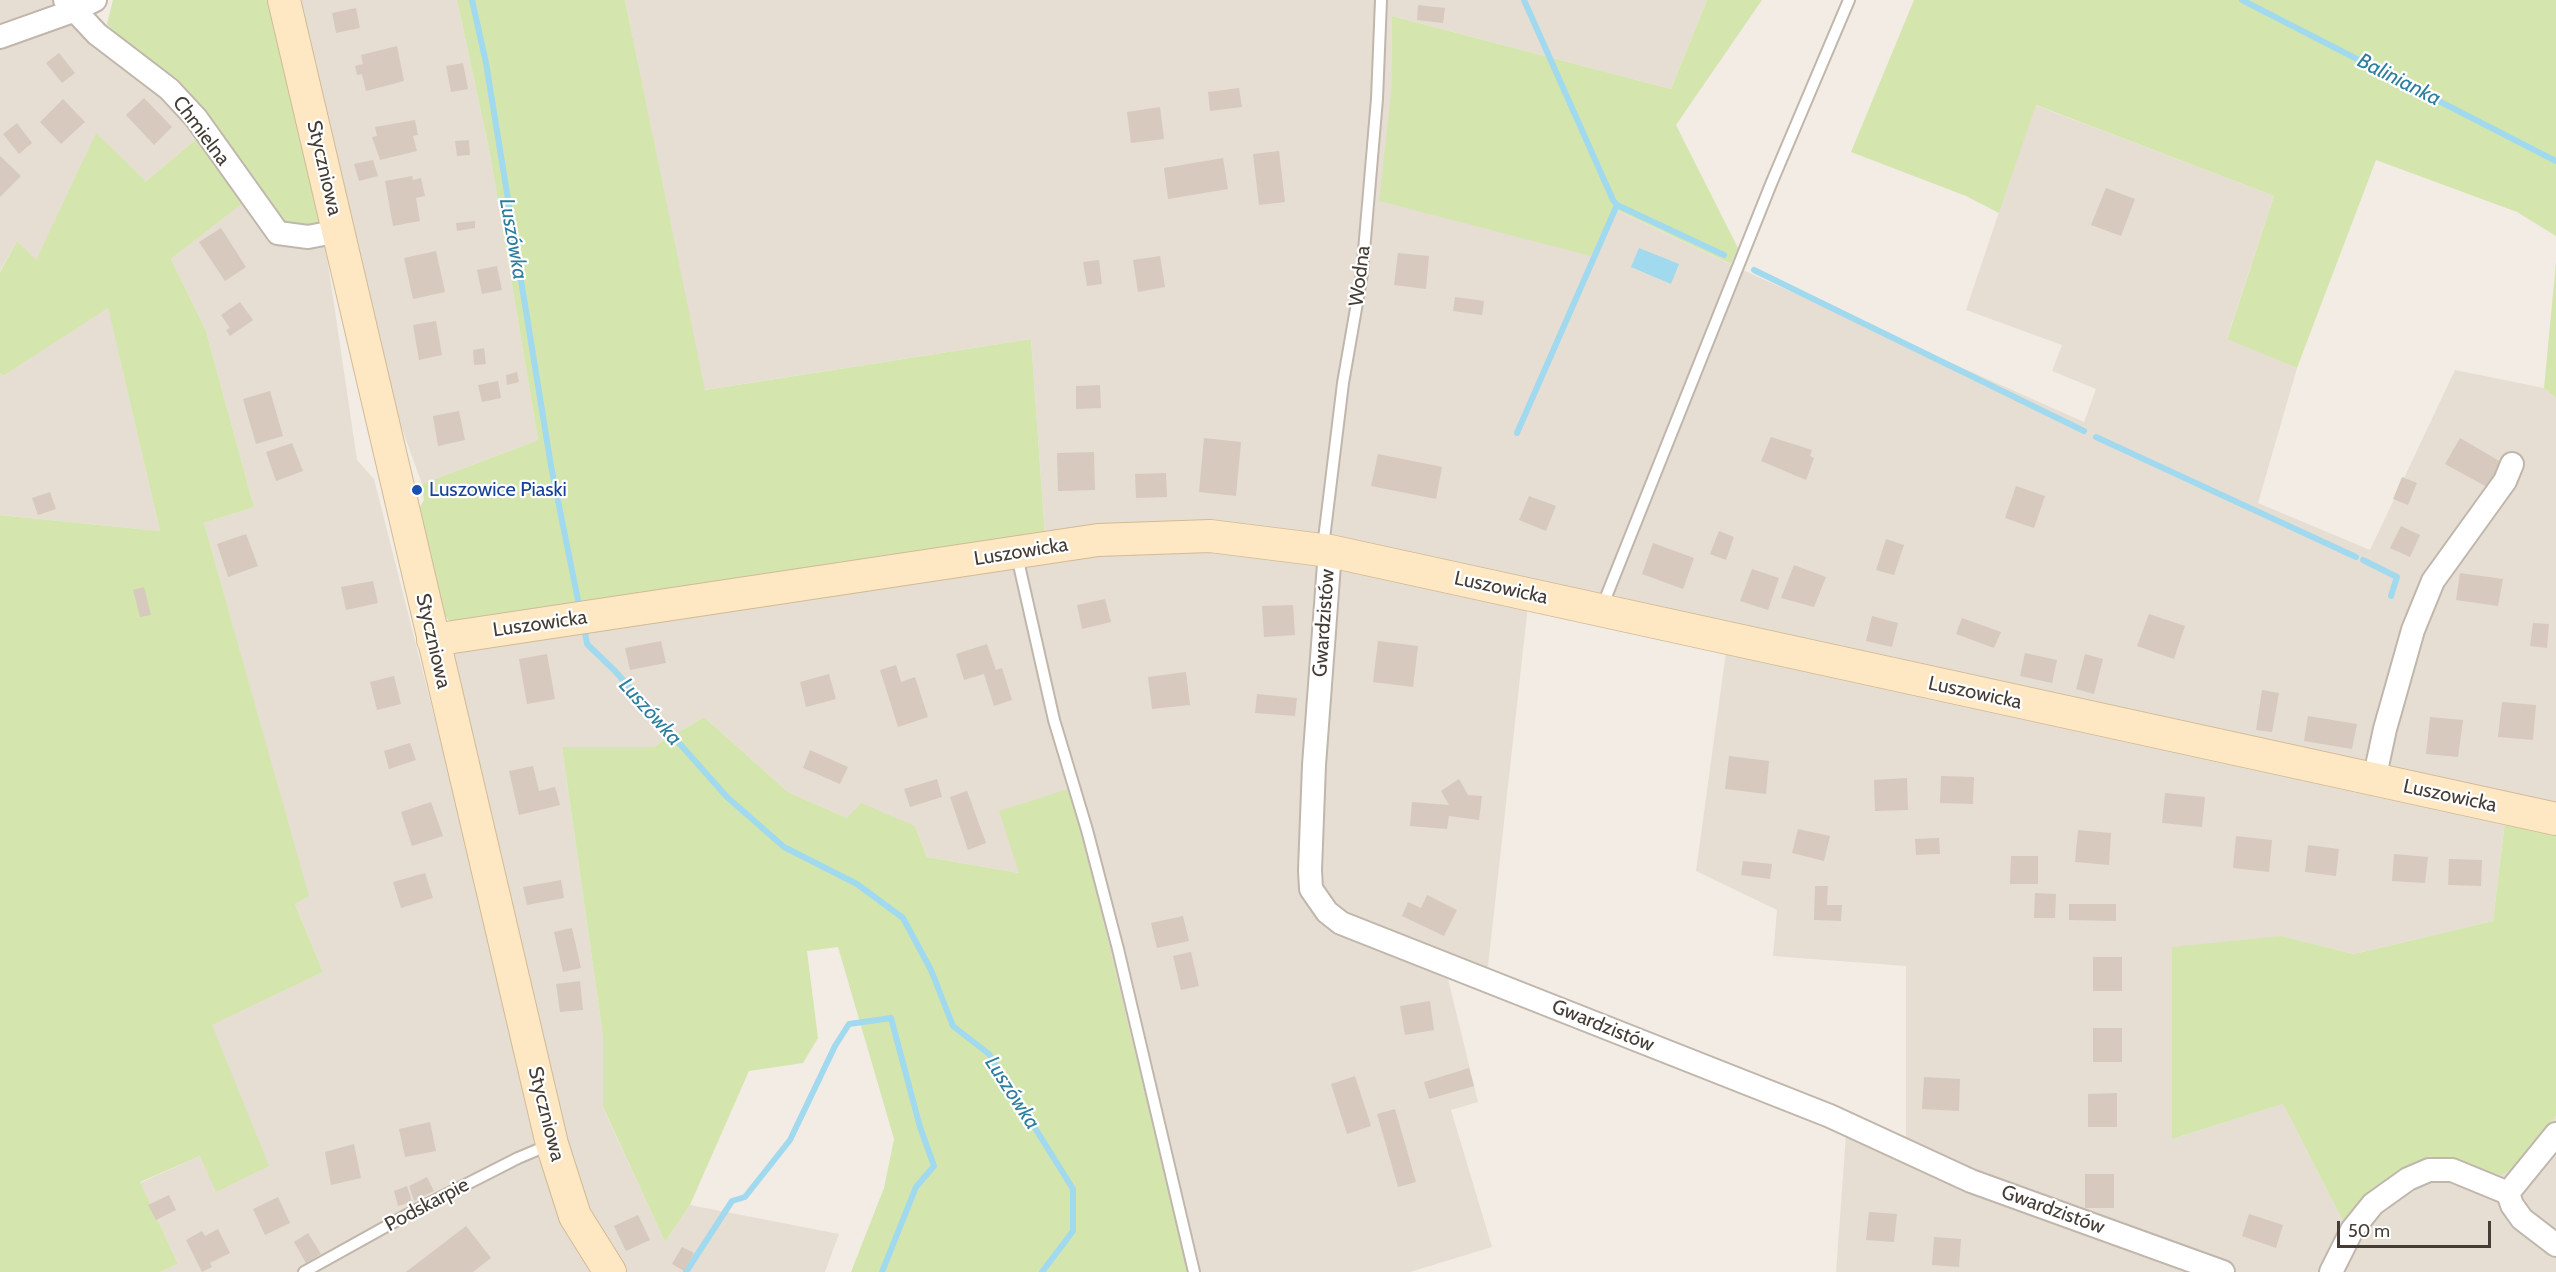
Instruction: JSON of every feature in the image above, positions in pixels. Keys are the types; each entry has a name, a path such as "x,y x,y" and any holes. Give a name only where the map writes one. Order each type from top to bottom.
{"street":[{"path":"0,37 69,6 95,0"},
{"name":"Styczniowa","path":"284,0 552,1144 575,1216 610,1272"},
{"name":"Chmielna","path":"69,6 97,34 169,89 196,118 278,233 308,237 339,231"},
{"path":"2374,780 2385,729 2413,630 2433,581 2505,481 2512,464"},
{"name":"Luszowicka","path":"433,640 1098,540 1210,536 1326,551 2556,819"},
{"name":"Gwardzistów","path":"1326,551 1310,870 1311,889 1328,912 1352,927 1830,1116 1971,1181 2223,1272"},
{"path":"2508,1192 2556,1134"},
{"path":"2331,1272 2352,1230 2373,1204 2408,1179 2429,1170 2452,1170 2508,1192"},
{"path":"2508,1192 2512,1205 2522,1219 2556,1245"}],"lane":[{"name":"Wodna","path":"1326,551 1343,383 1362,274 1377,99 1381,0"},
{"path":"1601,610 1771,184 1849,0"},
{"path":"1017,552 1054,720 1087,830 1115,938 1194,1272"},
{"name":"Podskarpie","path":"304,1272 412,1212 518,1158 552,1144"}],"shaded area":[{"path":"0,0 79,0 126,43 178,79 212,126 146,181 96,134 36,261 17,241 0,271"},
{"path":"297,0 457,0 490,154 538,440 422,484 393,404"},
{"path":"625,0 1707,0 1671,89 1392,16 1391,94 1612,208 1747,272 2084,422 2096,389 2052,371 2062,345 1966,310 2035,105 2274,196 2227,338 2297,368 2258,503 2370,550 2455,370 2544,388 2556,398 2556,810 1337,543 1045,536 1031,339 704,390"},
{"path":"259,189 322,223 357,460 374,479 487,925 594,1272 160,1272 178,1264 140,1183 200,1156 211,1025 323,972 295,904 308,896 204,523 254,507 206,331 171,259"},
{"path":"108,307 160,531 0,515 0,373 3,376"},
{"path":"1208,545 1323,563 1528,605 1485,993 1448,979 1478,1102 1451,1110 1492,1247 1410,1272 1188,1272 1176,1218 1019,873 927,857 915,826 847,818 788,792 704,717 653,747 562,747 603,1036 603,1108 665,1242 690,1205 839,1234 825,1272 622,1272 576,1186 444,650 1098,549"},
{"path":"1726,652 2505,821 2493,921 2354,954 2281,936 2172,1139 2283,1104 2345,1225 2363,1197 2405,1167 2430,1156 2517,1167 2556,1116 2556,1272 1836,1272 1846,1135 1906,1144 1906,966 1773,956 1777,910 1696,871"}],"green space":[{"path":"113,0 268,0 322,223 303,232 286,224 259,190 171,259 206,331 254,507 204,523 309,896 295,904 323,972 212,1025 269,1166 216,1192 200,1156 140,1182 178,1264 160,1272 0,1272 0,515 160,531 108,308 3,376 0,373 0,272 17,241 36,260 96,133 146,181 212,126 178,79 126,43 107,24"},
{"path":"457,0 625,0 705,390 1031,339 1045,536 466,622 449,620 441,613 419,509 424,500 422,484 538,440 490,154"},
{"path":"1707,0 1762,0 1676,125 1738,248 1731,264 1613,208 1591,256 1379,201 1391,94 1392,16 1671,89"},
{"path":"1914,0 2556,0 2556,236 2517,212 2376,160 2297,368 2227,339 2274,196 2036,105 1999,213 1966,196 1851,152"},
{"path":"2556,262 2556,398 2544,388"},
{"path":"704,717 788,792 847,818 861,803 915,826 927,857 1019,873 999,811 1071,788 1188,1272 851,1272 884,1188 894,1139 838,947 807,951 818,1038 803,1063 749,1071 690,1205 665,1242 603,1107 603,1036 562,747 653,747"},
{"path":"2505,821 2556,834 2556,1116 2517,1167 2501,1175 2430,1156 2405,1167 2363,1197 2345,1225 2283,1104 2172,1139 2172,947 2281,936 2354,954 2493,921"}],"water":[{"path":"1639,248 1679,264 1671,284 1631,267"}],"building":[{"path":"1418,5 1445,8 1443,23 1417,20"},
{"path":"356,8 360,28 336,33 332,13"},
{"path":"397,46 404,81 366,91 362,74 357,75 355,66 363,64 361,55"},
{"path":"59,53 75,73 62,83 46,63"},
{"path":"463,63 468,89 451,92 446,66"},
{"path":"1239,88 1242,107 1210,111 1208,92"},
{"path":"144,98 172,127 154,145 126,115"},
{"path":"63,99 85,122 61,144 40,122"},
{"path":"1160,107 1164,139 1131,143 1127,112"},
{"path":"415,120 418,135 413,136 417,151 380,160 372,137 377,136 375,127"},
{"path":"17,123 32,143 19,154 3,134"},
{"path":"469,140 470,155 457,156 455,141"},
{"path":"1279,151 1285,202 1259,205 1253,154"},
{"path":"0,156 21,176 0,197"},
{"path":"1223,158 1228,189 1168,199 1164,168"},
{"path":"373,160 378,176 359,181 354,164"},
{"path":"412,176 413,180 421,178 425,196 416,198 420,221 393,226 385,181"},
{"path":"2106,188 2135,199 2121,236 2091,225"},
{"path":"475,221 475,228 457,231 456,223"},
{"path":"221,228 246,267 225,281 199,242"},
{"path":"436,251 445,292 413,299 404,258"},
{"path":"1398,253 1429,256 1426,289 1394,285"},
{"path":"1160,256 1165,287 1138,292 1133,260"},
{"path":"1099,260 1102,284 1087,286 1083,262"},
{"path":"497,266 502,290 482,294 477,270"},
{"path":"1455,297 1484,301 1482,315 1453,311"},
{"path":"240,302 253,320 230,336 226,330 230,328 221,315"},
{"path":"436,321 442,355 419,360 413,325"},
{"path":"484,348 486,364 474,365 473,350"},
{"path":"517,372 519,382 507,385 506,375"},
{"path":"498,381 501,398 482,402 478,385"},
{"path":"1100,385 1101,408 1076,409 1076,386"},
{"path":"270,391 283,436 256,444 243,399"},
{"path":"459,411 465,440 438,446 433,416"},
{"path":"1771,437 1812,450 1810,456 1814,458 1806,480 1761,461"},
{"path":"1204,438 1241,442 1236,496 1199,492"},
{"path":"2460,438 2501,462 2487,487 2445,464"},
{"path":"292,443 303,471 276,481 266,452"},
{"path":"1094,452 1095,490 1058,491 1057,453"},
{"path":"1378,454 1442,467 1436,499 1371,486"},
{"path":"1166,473 1167,497 1136,498 1135,474"},
{"path":"2402,477 2417,483 2408,505 2393,499"},
{"path":"2016,486 2045,496 2034,528 2005,518"},
{"path":"50,492 56,509 38,515 32,498"},
{"path":"1529,496 1556,506 1546,531 1519,520"},
{"path":"2401,526 2420,535 2410,557 2390,548"},
{"path":"1719,531 1734,537 1726,560 1710,554"},
{"path":"246,534 258,566 228,577 217,544"},
{"path":"1886,539 1904,545 1894,575 1876,570"},
{"path":"1653,543 1694,558 1683,589 1642,574"},
{"path":"1794,565 1826,577 1814,607 1781,598"},
{"path":"1752,569 1779,578 1768,610 1740,601"},
{"path":"2460,573 2503,579 2498,606 2456,600"},
{"path":"373,581 378,603 346,610 341,587"},
{"path":"144,587 151,615 140,617 133,590"},
{"path":"1105,599 1111,622 1082,629 1077,605"},
{"path":"1293,605 1295,635 1264,637 1262,606"},
{"path":"2149,614 2185,626 2174,659 2137,646"},
{"path":"1872,616 1898,623 1892,647 1866,641"},
{"path":"1962,618 2001,632 1994,648 1956,634"},
{"path":"2533,623 2549,624 2547,648 2530,646"},
{"path":"661,641 666,663 630,670 625,648"},
{"path":"1378,641 1418,646 1413,687 1373,682"},
{"path":"987,644 996,670 1002,668 1012,700 994,706 984,674 964,680 956,654"},
{"path":"2025,653 2057,660 2052,683 2020,676"},
{"path":"547,654 555,699 527,704 519,659"},
{"path":"2085,654 2103,659 2094,694 2076,689"},
{"path":"896,665 901,682 915,677 928,717 898,727 880,670"},
{"path":"1186,672 1190,705 1152,709 1148,677"},
{"path":"829,674 836,699 806,707 800,682"},
{"path":"394,676 401,704 377,710 370,682"},
{"path":"2262,690 2279,693 2272,732 2256,730"},
{"path":"1257,694 1297,698 1295,716 1255,713"},
{"path":"2502,702 2536,705 2533,740 2498,737"},
{"path":"2308,716 2357,724 2352,749 2304,741"},
{"path":"2430,717 2463,720 2458,757 2426,754"},
{"path":"410,743 416,760 389,769 384,751"},
{"path":"810,750 848,767 840,784 803,768"},
{"path":"1729,756 1769,761 1766,794 1725,789"},
{"path":"533,766 539,791 555,787 560,805 519,815 509,771"},
{"path":"1941,776 1974,777 1973,804 1940,803"},
{"path":"1907,778 1908,810 1875,811 1874,780"},
{"path":"937,779 942,797 910,807 904,789"},
{"path":"1459,779 1468,795 1482,796 1479,820 1449,816 1447,829 1410,826 1412,802 1449,805 1441,791"},
{"path":"967,791 986,843 968,850 950,797"},
{"path":"2165,793 2205,797 2202,827 2162,823"},
{"path":"431,802 443,836 412,846 401,812"},
{"path":"1798,829 1830,836 1824,861 1792,853"},
{"path":"2078,830 2111,833 2109,865 2075,862"},
{"path":"2236,836 2272,840 2269,872 2233,868"},
{"path":"1939,838 1940,854 1916,855 1915,839"},
{"path":"2308,845 2339,849 2336,876 2305,872"},
{"path":"2394,854 2428,857 2425,883 2392,881"},
{"path":"2011,856 2038,856 2038,884 2010,884"},
{"path":"2449,859 2482,860 2481,886 2448,885"},
{"path":"1743,861 1772,864 1770,879 1741,875"},
{"path":"425,873 433,898 401,908 393,882"},
{"path":"561,880 564,898 527,905 523,887"},
{"path":"1815,886 1828,886 1827,905 1842,905 1841,921 1814,920"},
{"path":"2035,893 2056,894 2055,918 2034,918"},
{"path":"1427,895 1457,910 1444,936 1402,916 1408,902 1421,908"},
{"path":"2069,904 2116,904 2116,921 2069,920"},
{"path":"1183,916 1189,941 1157,948 1151,923"},
{"path":"572,928 581,968 563,972 554,932"},
{"path":"1191,952 1199,986 1181,990 1173,956"},
{"path":"2093,957 2122,957 2122,991 2093,991"},
{"path":"580,981 583,1010 560,1012 556,984"},
{"path":"1430,1001 1434,1030 1405,1035 1400,1006"},
{"path":"2093,1028 2122,1028 2122,1062 2093,1062"},
{"path":"1469,1068 1474,1086 1429,1099 1424,1082"},
{"path":"1355,1076 1371,1126 1347,1134 1331,1084"},
{"path":"1924,1077 1960,1079 1959,1111 1922,1109"},
{"path":"2117,1093 2117,1127 2088,1127 2088,1094"},
{"path":"1395,1109 1416,1182 1398,1187 1377,1114"},
{"path":"430,1122 436,1151 405,1157 399,1129"},
{"path":"354,1144 361,1178 331,1185 325,1152"},
{"path":"2085,1174 2114,1174 2114,1208 2085,1208"},
{"path":"427,1177 434,1191 414,1201 409,1186"},
{"path":"407,1186 412,1202 398,1206 394,1191"},
{"path":"169,1195 176,1210 156,1220 148,1205"},
{"path":"278,1197 290,1223 265,1235 253,1209"},
{"path":"1869,1212 1897,1214 1894,1242 1866,1240"},
{"path":"2249,1214 2283,1225 2276,1248 2242,1236"},
{"path":"638,1215 650,1240 626,1251 614,1226"},
{"path":"466,1226 491,1258 473,1272 406,1272"},
{"path":"218,1229 230,1253 210,1263 212,1267 202,1272 186,1240 202,1231 205,1236"},
{"path":"308,1233 321,1254 306,1263 294,1242"},
{"path":"1934,1237 1961,1239 1959,1267 1932,1265"},
{"path":"682,1247 694,1253 684,1271 672,1264"}],"waterway":[{"name":"Luszówka","path":"472,0 486,63 551,466 580,610"},
{"path":"1524,0 1613,200 1617,205 1724,255"},
{"name":"Balinianka","path":"2242,0 2556,161"},
{"path":"1517,433 1617,205"},
{"path":"1754,270 2084,431"},
{"path":"2096,437 2356,557"},
{"path":"2363,560 2397,577 2391,596"},
{"name":"Luszówka","path":"584,626 587,644 615,671 727,797 784,847 857,884 903,918 931,970 953,1026 989,1054 1073,1189 1073,1231 1042,1272"},
{"path":"686,1272 732,1201 745,1197 790,1140 835,1046 849,1024 891,1018 920,1127 934,1166 916,1187 882,1272"}],"place":[{"name":"Luszowice Piaski","path":"417,490"}]}
